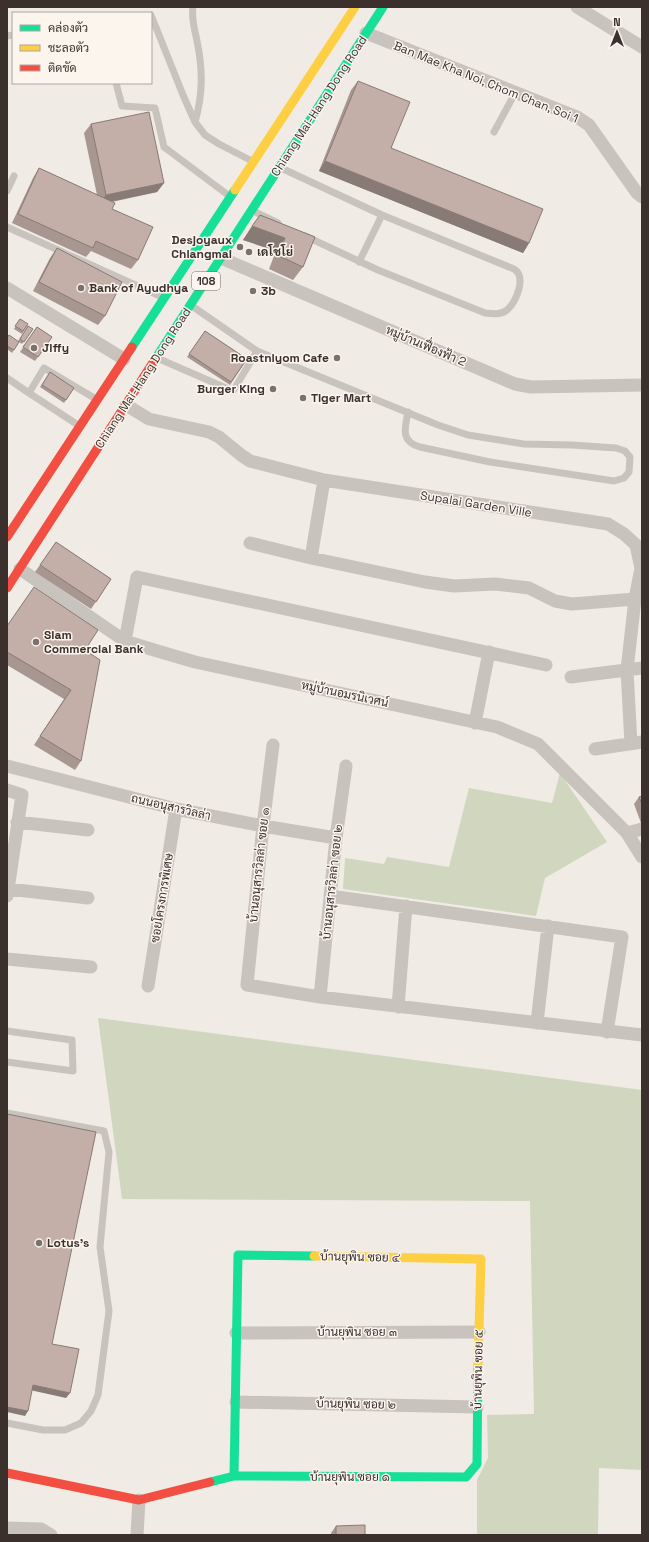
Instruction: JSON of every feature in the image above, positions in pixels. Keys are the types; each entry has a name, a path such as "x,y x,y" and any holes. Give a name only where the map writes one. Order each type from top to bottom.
{"main road":[{"name":"Chiang Mai-Hang Dong Road","path":"7,537 355,7"},
{"name":"Chiang Mai-Hang Dong Road","path":"7,588 383,7"},
{"name":"บ้านยุพิน ซอย ๔","path":"236,1333 238,1256 482,1259"},
{"name":"บ้านยุพิน ซอย ๕","path":"466,1477 477,1464 478,1332 482,1259"},
{"path":"234,1476 236,1333"},
{"path":"7,1474 139,1500"},
{"name":"บ้านยุพิน ซอย ๑","path":"139,1500 234,1476 466,1477"}],"street":[{"path":"577,7 642,47"},
{"name":"Ban Mae Kha Noi, Chom Chan, Soi 1","path":"366,34 577,117 589,125 640,192"},
{"name":"หมู่บ้านเฟื่องฟ้า 2","path":"221,258 515,384 531,387 642,384"},
{"path":"7,288 124,359"},
{"name":"Supalai Garden Ville","path":"126,405 149,419 208,432 219,437 250,461 324,480 608,524 624,534 636,545 641,568 635,599 627,670 636,743"},
{"path":"311,558 324,480"},
{"path":"250,543 311,558 424,582 454,586 495,584 522,586 555,601 572,604 635,599"},
{"name":"หมู่บ้านอมรนิเวศน์","path":"20,569 126,641 195,662 497,727 538,744 627,833 642,857"},
{"path":"126,641 137,577 546,665"},
{"path":"475,722 488,652"},
{"path":"571,677 642,668"},
{"path":"595,749 636,743"},
{"name":"บ้านอนุสารวิลล่า ซอย ๑","path":"273,745 263,826 247,985 320,997"},
{"name":"ถนนอนุสารวิลล่า","path":"7,766 176,809 263,826 336,838"},
{"name":"บ้านอนุสารวิลล่า ซอย ๒","path":"320,997 336,838 346,766"},
{"path":"7,790 22,794 8,887 88,898"},
{"name":"ซอยโครงการพิเศษ","path":"148,986 176,809"},
{"path":"18,822 88,830"},
{"path":"627,833 642,829"},
{"path":"330,896 622,937 607,1032"},
{"path":"398,1007 406,906"},
{"path":"537,1023 548,926"},
{"path":"7,959 90,967"},
{"path":"320,997 642,1035"},
{"name":"บ้านยุพิน ซอย ๓","path":"236,1333 478,1332"},
{"name":"บ้านยุพิน ซอย ๒","path":"236,1402 477,1407"},
{"path":"137,1535 139,1500"},
{"path":"7,1528 41,1529 51,1535"}],"lane":[{"path":"193,7 192,17 202,80 199,109 195,122"},
{"path":"152,17 195,122 205,135 253,162"},
{"path":"116,84 122,106 154,108 164,147 230,197"},
{"path":"494,132 515,93"},
{"path":"280,167 382,215 514,269 517,271 519,276 517,296 510,306 503,312 498,314 485,313 359,262 302,234"},
{"path":"7,191 14,176"},
{"path":"251,210 287,228"},
{"path":"359,262 382,215"},
{"path":"7,227 164,298"},
{"path":"190,305 257,351 408,412 438,425 468,435 524,444 599,446 621,449 630,457 629,472 624,478 614,481 490,462 420,447 410,443 407,438 406,427 408,412"},
{"path":"156,358 234,391 257,351"},
{"path":"29,393 44,368 97,400"},
{"path":"7,378 80,426"},
{"path":"7,1031 72,1040 73,1071 7,1062"},
{"path":"7,1113 104,1131 109,1152 100,1246 109,1311 98,1395 91,1411 80,1423 65,1430 43,1430 7,1422"}],"green space":[{"path":"560,773 607,842 545,878 536,916 343,889 345,858 384,864 387,857 449,867 469,788 552,803"},
{"path":"98,1018 642,1090 642,1470 599,1468 598,1535 477,1535 477,1480 488,1458 487,1415 534,1414 530,1201 122,1199"}],"building":[{"path":"358,81 410,102 391,148 543,209 529,243 325,161"},
{"path":"149,112 164,183 106,195 91,124"},
{"path":"39,168 115,203 112,209 153,227 138,260 96,241 93,248 18,214"},
{"path":"260,215 315,237 303,267 279,256 285,238 252,226"},
{"path":"57,248 122,282 105,316 39,282"},
{"path":"20,319 28,324 23,331 15,326"},
{"path":"28,326 33,329 24,342 20,339"},
{"path":"37,327 52,337 38,357 23,347"},
{"path":"205,331 247,359 231,382 189,354"},
{"path":"9,335 19,342 14,350 7,346 7,338"},
{"path":"50,372 74,388 66,400 42,385"},
{"path":"56,542 111,579 96,602 40,565"},
{"path":"34,587 98,630 85,650 100,660 81,761 40,736 71,690 7,652 7,626"},
{"path":"642,796 642,804 639,797"},
{"name":"Lotus's","path":"7,1114 96,1132 52,1344 79,1349 70,1393 33,1385 28,1411 7,1407"},
{"path":"365,1525 365,1535 336,1535 336,1526"}],"traffic: fast":[{"path":"154,361 383,7"},
{"path":"132,347 235,190"},
{"path":"234,1476 238,1255 314,1256"},
{"path":"210,1482 234,1476 466,1477 477,1464 478,1366"}],"traffic: slow":[{"path":"235,190 355,7"},
{"path":"314,1256 481,1259 478,1366"}],"traffic: jam":[{"path":"7,537 132,347"},
{"path":"7,588 154,361"},
{"path":"7,1473 139,1500 210,1482"}],"place":[{"name":"Desjoyaux Chiangmai","path":"240,247"},
{"name":"เดโชโย่","path":"249,252"},
{"name":"Bank of Ayudhya","path":"81,288"},
{"name":"3b","path":"253,291"},
{"name":"Jiffy","path":"34,348"},
{"name":"Roastniyom Cafe","path":"337,358"},
{"name":"Burger King","path":"273,389"},
{"name":"Tiger Mart","path":"303,398"},
{"name":"Siam Commercial Bank","path":"36,642"},
{"name":"Lotus's","path":"39,1243"}]}
